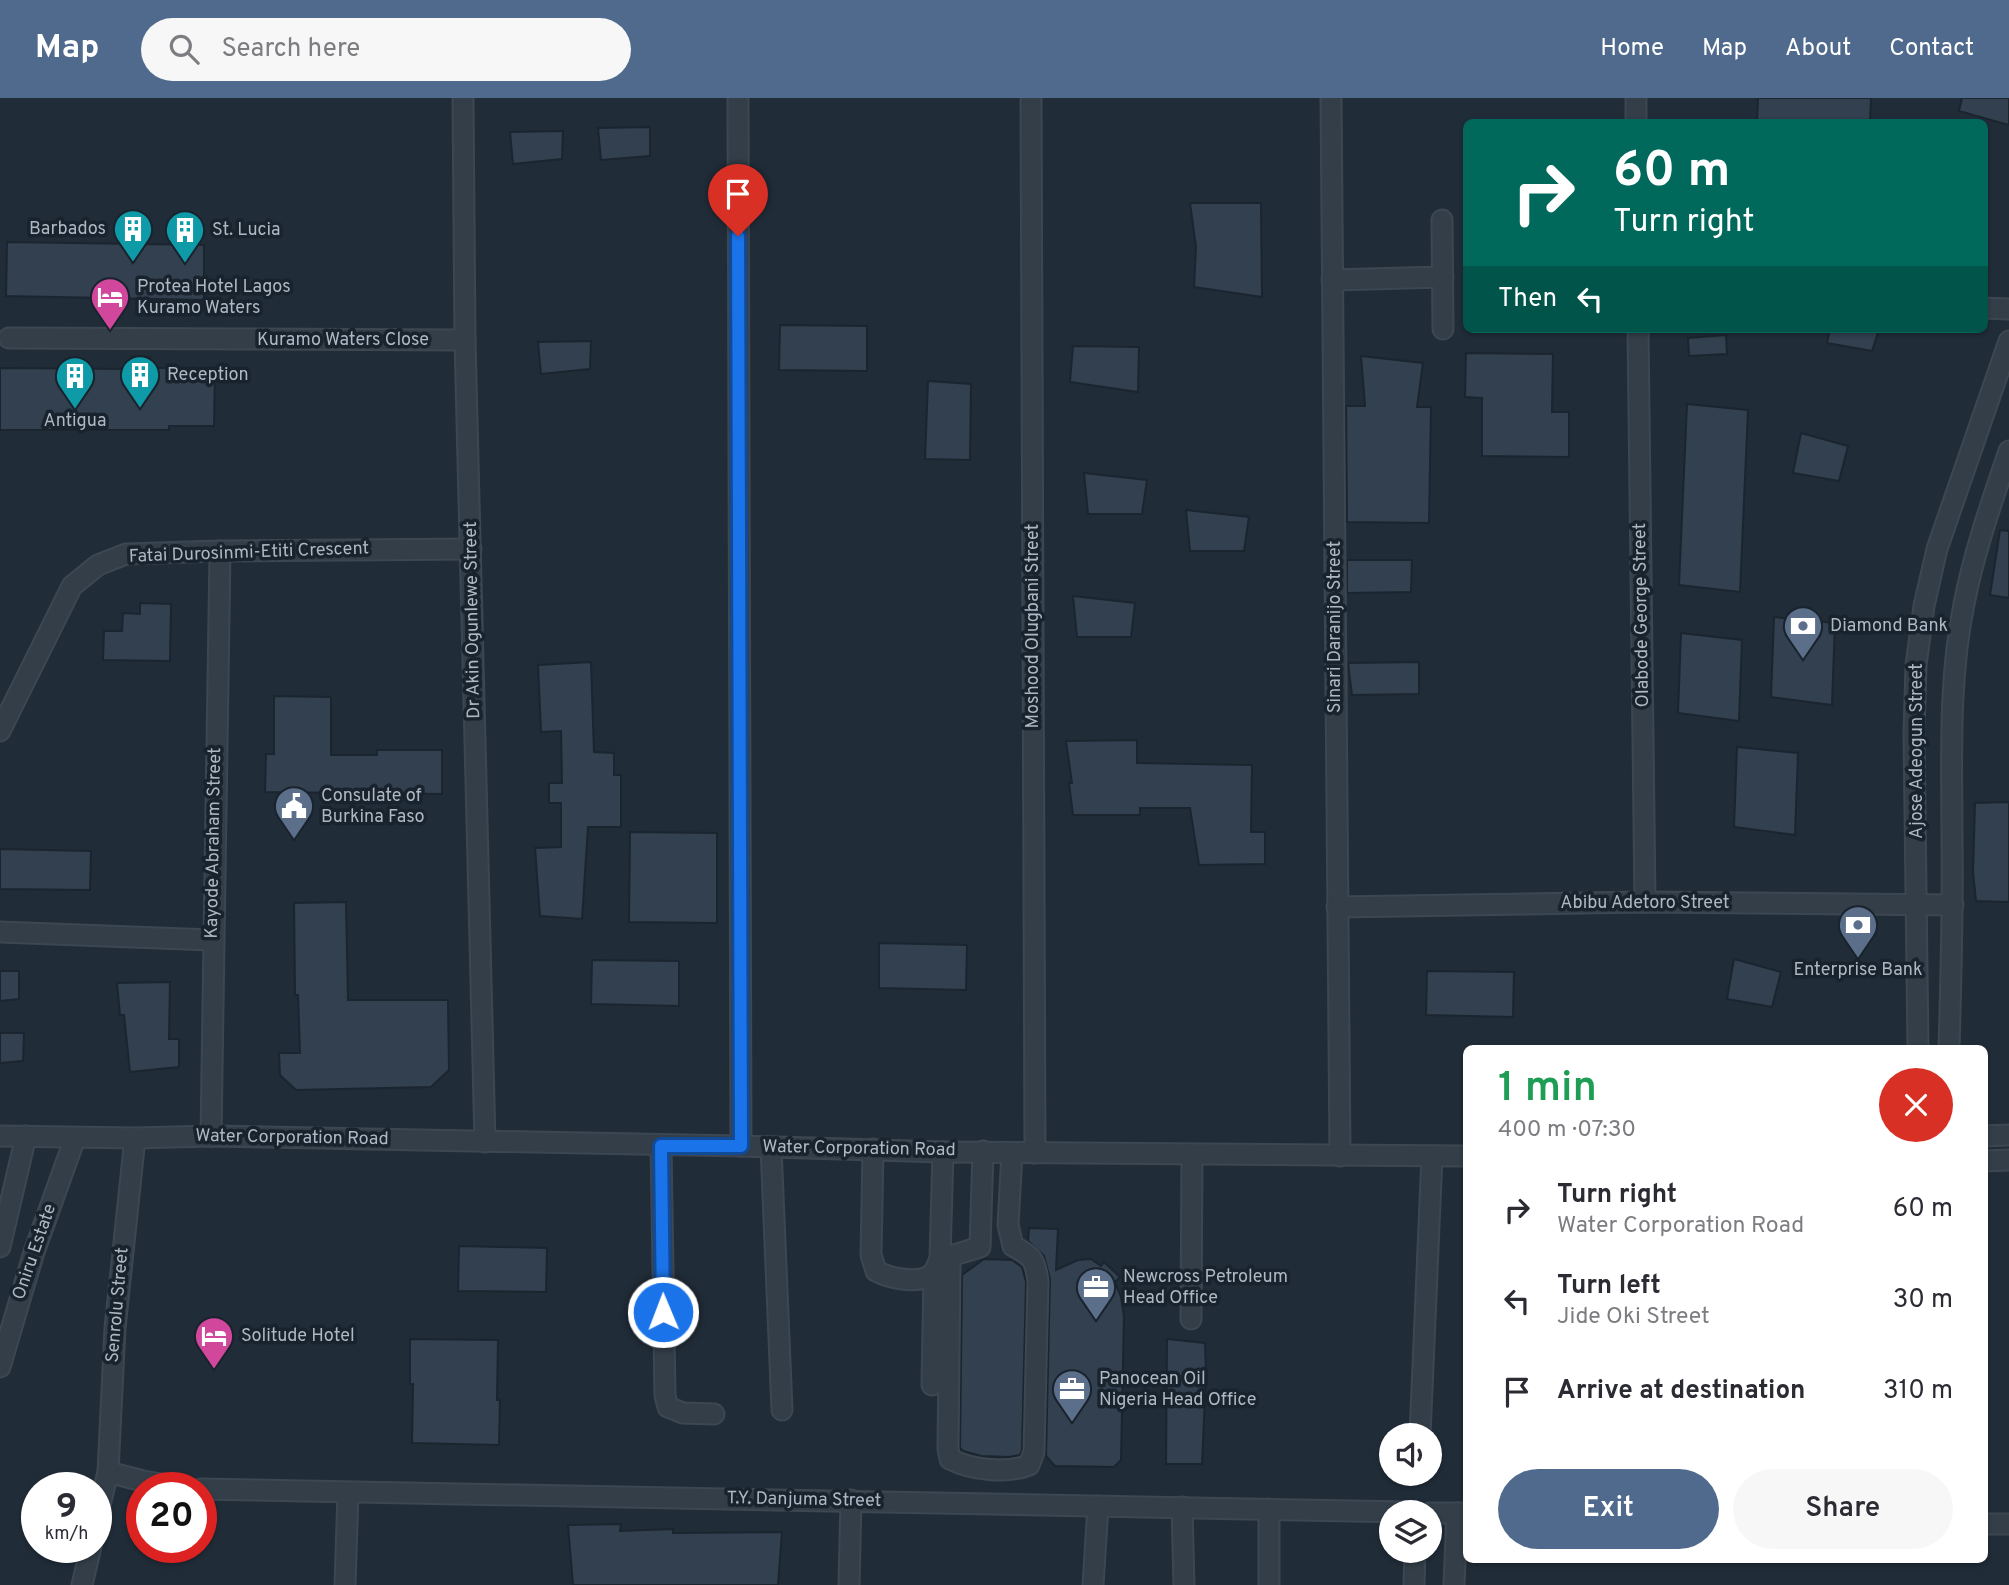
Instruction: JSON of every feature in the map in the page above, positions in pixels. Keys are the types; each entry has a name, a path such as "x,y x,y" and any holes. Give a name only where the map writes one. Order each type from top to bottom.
{"street":[{"name":"Dr Akin Ogunlewe Street","path":"463,98 465,340 485,1142"},
{"path":"738,98 741,1146"},
{"name":"Moshood Olugbani Street","path":"1031,98 1035,1153"},
{"name":"Sinari Daranijo Street","path":"1331,98 1340,1156"},
{"path":"1636,98 1636,119"},
{"path":"1442,220 1443,330"},
{"path":"1332,280 1443,276"},
{"path":"1988,308 2009,309"},
{"name":"Olabode George Street","path":"1638,333 1645,902"},
{"name":"Kuramo Waters Close","path":"9,338 465,340"},
{"name":"Ajose Adeogun Street","path":"1918,1045 1914,733 1916,664 1924,606 1937,549 2009,341"},
{"name":"Ajose Adeogun Street","path":"1949,1045 1953,905 1952,734 1956,662 1964,603 1986,520 2009,451"},
{"name":"Fatai Durosinmi-Etiti Crescent","path":"0,731 72,586 98,565 126,554 471,549"},
{"name":"Kayode Abraham Street","path":"211,1136 220,551"},
{"name":"Abibu Adetoro Street","path":"1337,907 1645,902 1953,905"},
{"path":"0,932 212,940"},
{"path":"1988,1136 2009,1135"},
{"name":"Water Corporation Road","path":"0,1136 211,1136 1012,1153 1463,1156"},
{"name":"Oniru Estate","path":"0,1247 26,1136"},
{"name":"Oniru Estate","path":"0,1367 26,1274 75,1138"},
{"name":"Senrolu Street","path":"108,1472 115,1328 135,1138"},
{"path":"661,1146 664,1396 668,1407 683,1413 715,1414"},
{"path":"771,1147 782,1410"},
{"path":"873,1149 871,1255 876,1271 888,1277 923,1279 934,1272"},
{"path":"932,1385 934,1272 940,1258 943,1152"},
{"path":"980,1247 983,1152"},
{"path":"1012,1153 1008,1224 1013,1246"},
{"path":"1191,1319 1192,1154"},
{"path":"1421,1423 1432,1156"},
{"path":"1988,1161 2009,1160"},
{"path":"1013,1246 1036,1262 1038,1281 1034,1452 1030,1465 1018,1469 964,1466 950,1459 948,1450 951,1256 980,1247 1013,1246"},
{"name":"T.Y. Danjuma Street","path":"217,1489 1379,1511"},
{"path":"345,1585 348,1493"},
{"path":"849,1585 851,1500"},
{"path":"1093,1585 1098,1506"},
{"path":"1182,1507 1184,1585"},
{"path":"1269,1509 1269,1585"},
{"path":"1442,1513 1462,1513 1454,1585"},
{"path":"1988,1524 2009,1524"},
{"path":"82,1585 87,1563"},
{"path":"1414,1585 1415,1563"}],"building":[{"path":"1758,98 1871,98 1870,119 1757,119"},
{"path":"1962,98 2009,98 2009,125 1988,119 1959,111"},
{"path":"650,127 650,156 601,160 598,128"},
{"path":"563,131 562,159 513,164 510,132"},
{"path":"1190,203 1261,203 1262,297 1194,287 1196,247"},
{"path":"7,242 204,245 204,300 6,296"},
{"path":"780,325 867,326 867,371 779,370"},
{"path":"1829,333 1878,333 1872,351 1827,343"},
{"path":"1726,335 1727,354 1689,356 1688,338"},
{"path":"591,341 590,369 541,374 538,342"},
{"path":"1073,346 1139,347 1138,392 1070,382"},
{"path":"1466,353 1553,354 1552,412 1569,412 1569,457 1482,456 1482,398 1465,397"},
{"path":"1361,356 1423,363 1417,407 1431,407 1429,523 1347,522 1346,406 1365,406"},
{"path":"131,357 150,357 150,368 215,368 214,426 169,426 169,430 0,430 0,368 131,369"},
{"path":"928,381 971,384 970,460 925,459"},
{"path":"1687,404 1748,410 1740,592 1679,585"},
{"path":"1801,433 1848,446 1839,481 1793,473"},
{"path":"1084,473 1147,480 1142,514 1088,514"},
{"path":"1186,510 1249,517 1244,551 1190,551"},
{"path":"2000,530 2009,531 2009,598 1990,595"},
{"path":"1347,560 1412,560 1411,592 1347,593"},
{"path":"1073,596 1135,603 1131,637 1077,637"},
{"path":"140,603 171,604 170,661 103,660 104,631 122,631 123,613 140,614"},
{"name":"Diamond Bank","path":"1774,617 1835,623 1832,705 1771,697"},
{"path":"1681,633 1742,640 1739,721 1678,713"},
{"path":"591,662 594,752 614,753 614,775 621,775 621,827 588,827 582,919 540,916 535,848 561,847 561,803 549,803 549,783 562,783 561,731 541,732 538,665"},
{"path":"1419,662 1419,694 1352,695 1348,663"},
{"path":"274,696 331,697 331,755 377,755 377,750 442,750 442,794 265,792 266,754 274,754"},
{"path":"1137,740 1137,763 1252,765 1251,832 1265,832 1265,864 1199,865 1190,808 1140,808 1140,815 1073,815 1066,741"},
{"path":"1737,747 1798,753 1795,835 1734,827"},
{"path":"2009,802 2009,902 1976,901 1973,872 1975,803"},
{"path":"630,832 717,833 717,923 629,922"},
{"path":"0,849 91,851 90,890 0,889"},
{"path":"346,902 348,1000 448,1000 449,1070 431,1087 296,1090 280,1075 279,1053 300,1053 298,995 295,995 294,903"},
{"path":"879,943 967,945 966,990 879,988"},
{"path":"1734,959 1781,972 1772,1007 1727,999"},
{"path":"592,960 679,961 679,1006 591,1004"},
{"path":"0,971 19,971 19,999 0,1001"},
{"path":"1427,971 1514,972 1513,1017 1426,1015"},
{"path":"170,982 169,1039 179,1039 179,1067 130,1072 124,1015 120,1015 117,983"},
{"path":"0,1033 24,1033 23,1061 0,1063"},
{"path":"1029,1228 1058,1229 1056,1270 1078,1260 1091,1259 1101,1266 1104,1262 1120,1277 1115,1282 1124,1316 1121,1460 1114,1467 1055,1466 1046,1456 1050,1279 1044,1256 1028,1241"},
{"path":"459,1246 547,1248 546,1292 458,1291"},
{"path":"984,1259 1012,1260 1022,1267 1026,1282 1022,1450 1020,1455 1009,1457 981,1456 960,1448 962,1275"},
{"path":"410,1339 498,1340 499,1445 412,1443 413,1384 410,1384"},
{"path":"1167,1339 1205,1343 1202,1464 1166,1464"},
{"path":"621,1524 620,1531 673,1529 673,1533 782,1532 778,1585 573,1585 568,1525"}],"place":[{"name":"Barbados","path":"133,263"},
{"name":"St. Lucia","path":"185,264"},
{"name":"Protea Hotel Lagos Kuramo Waters","path":"110,331"},
{"name":"Reception","path":"140,409"},
{"name":"Antigua","path":"75,410"},
{"name":"Diamond Bank","path":"1803,660"},
{"name":"Consulate of Burkina Faso","path":"294,840"},
{"name":"Enterprise Bank","path":"1858,959"},
{"name":"Newcross Petroleum Head Office","path":"1096,1321"},
{"name":"Solitude Hotel","path":"214,1370"},
{"name":"Panocean Oil Nigeria Head Office","path":"1072,1423"}],"route":[{"path":"663,1312 661,1146 741,1146 738,236"}]}
